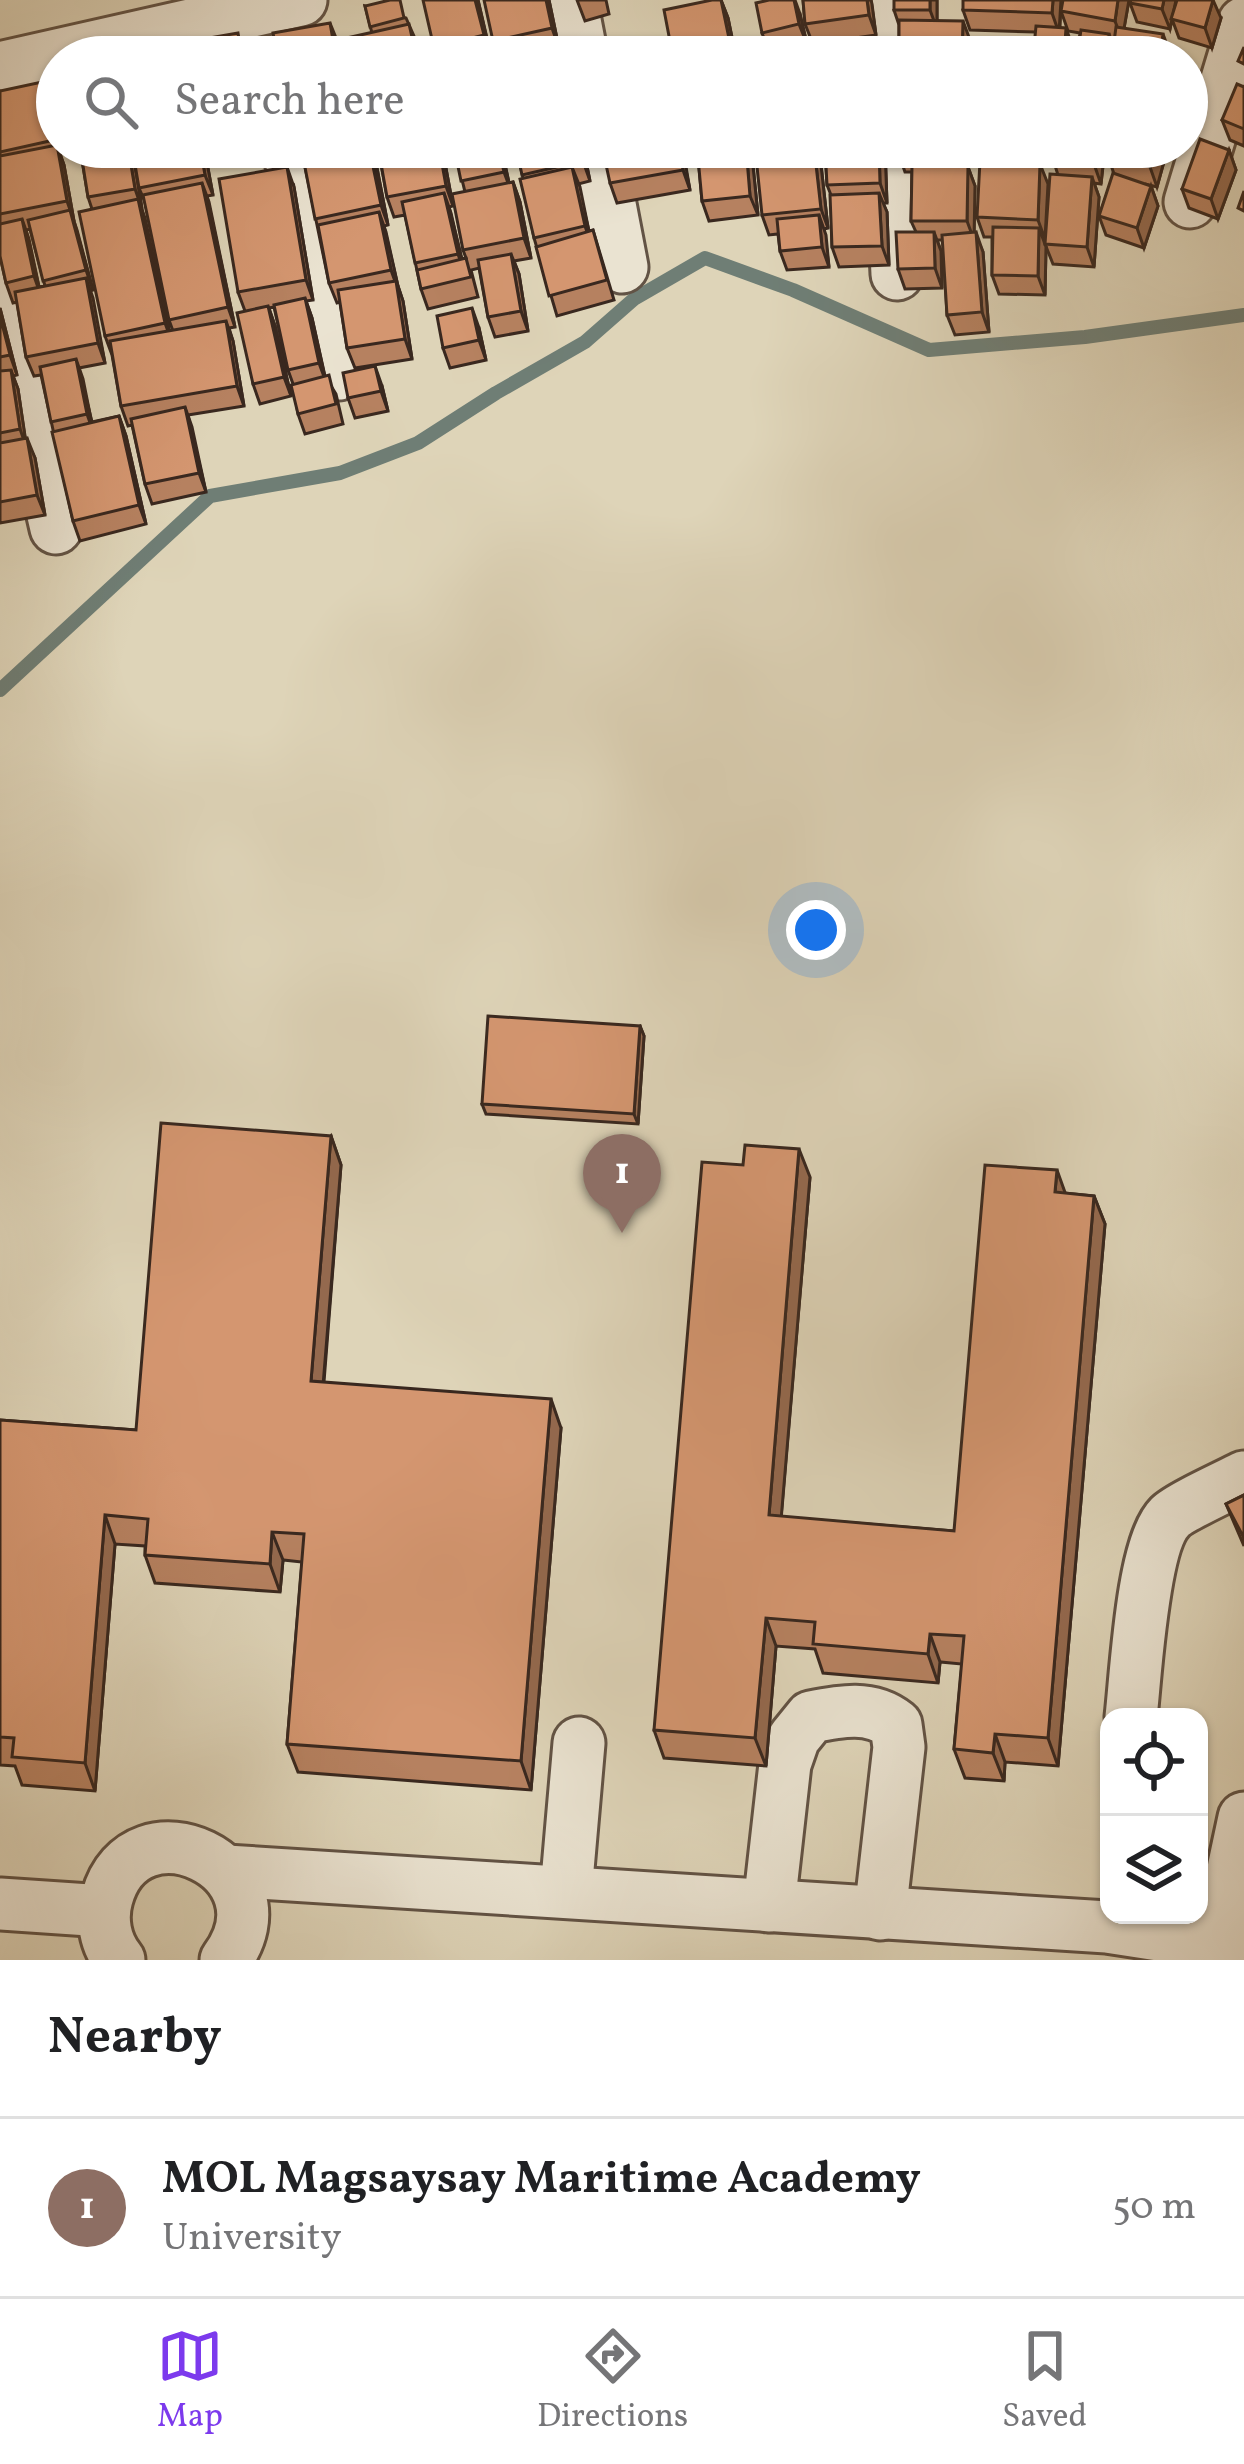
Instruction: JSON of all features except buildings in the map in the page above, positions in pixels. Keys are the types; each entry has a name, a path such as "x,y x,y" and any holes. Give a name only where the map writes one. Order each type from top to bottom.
{"street":[{"path":"571,0 578,36"},
{"path":"885,0 886,36"},
{"path":"169,36 270,17"},
{"path":"1208,142 1244,23"},
{"path":"0,68 36,61"},
{"path":"292,168 339,374"},
{"path":"603,168 622,267"},
{"path":"892,168 897,274"},
{"path":"1190,202 1200,168"},
{"path":"0,285 56,528"},
{"path":"1132,1708 1153,1549 1170,1517 1244,1477"},
{"path":"769,1906 785,1764 794,1738 811,1717 867,1711 896,1725 899,1748 880,1914"},
{"path":"566,1892 579,1743"},
{"path":"1124,1924 1230,1950 1244,1818"},
{"path":"119,1960 106,1934 108,1893 133,1860 151,1850 171,1847 192,1849 211,1858 237,1889 241,1931 226,1960"},
{"path":"226,1871 880,1914 1100,1920"},
{"path":"0,1904 104,1911"}],"waterway":[{"path":"0,690 210,496 340,473 418,443 585,342 634,299 705,258 793,290 929,350 1085,337 1244,315"}],"place":[{"name":"MOL Magsaysay Maritime Academy","path":"622,1233"}]}
